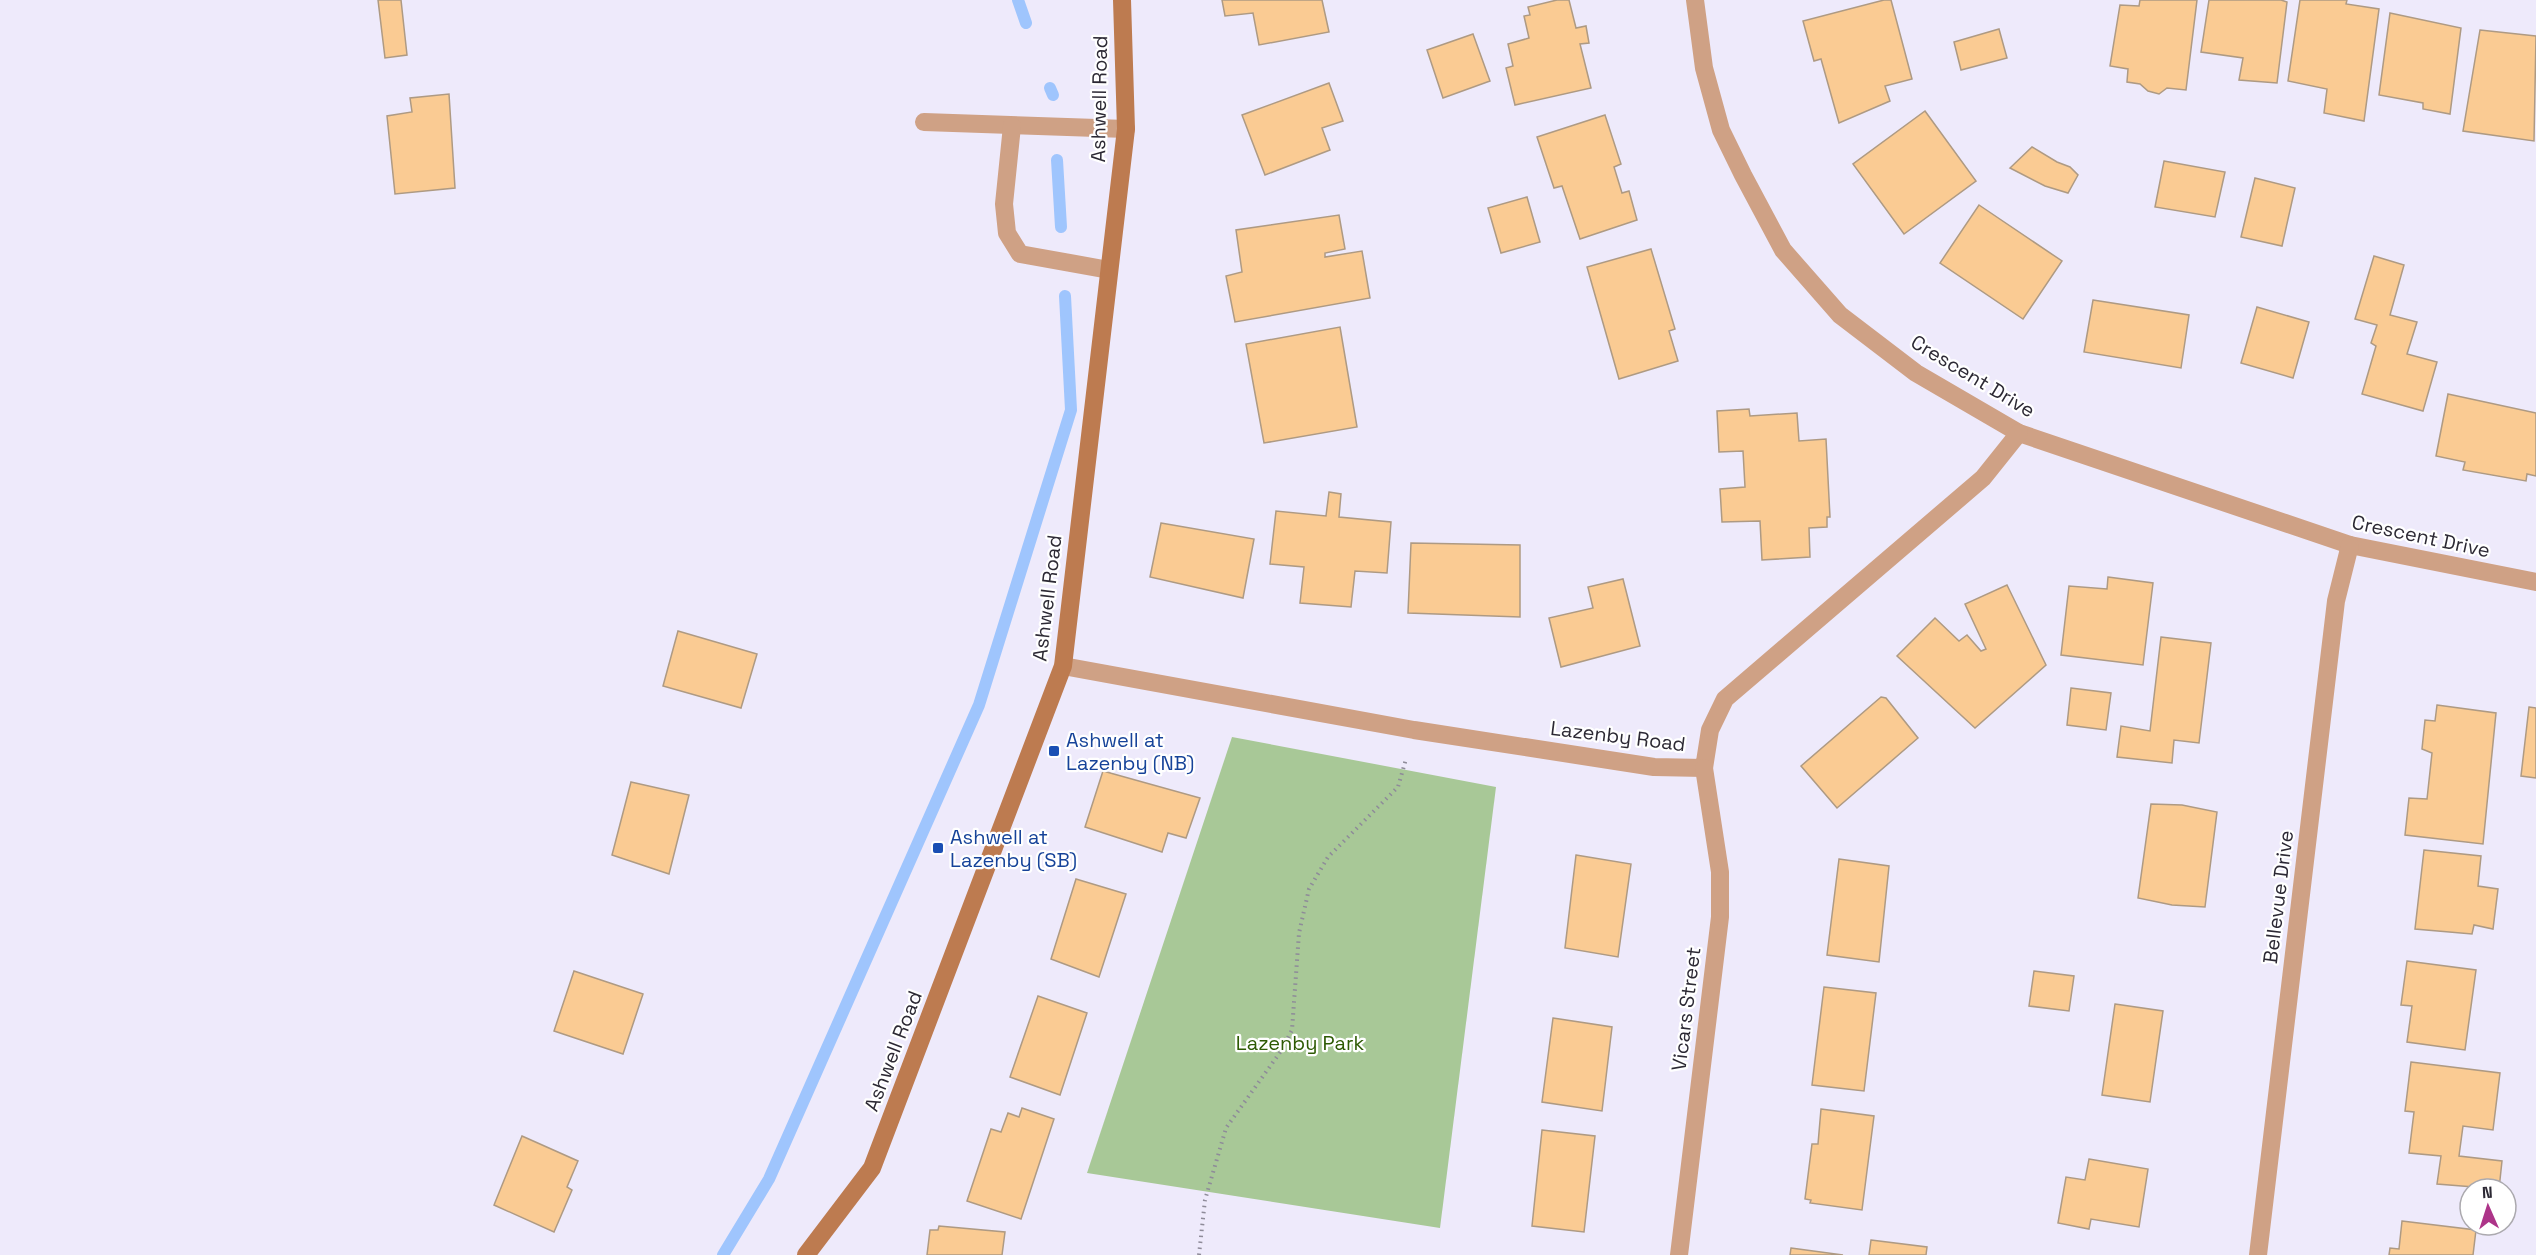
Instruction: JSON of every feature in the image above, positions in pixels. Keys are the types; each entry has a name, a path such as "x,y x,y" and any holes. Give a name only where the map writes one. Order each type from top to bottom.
{"street":[{"name":"Ashwell Road","path":"806,1255 872,1168 1063,666 1125,129 1122,0"},
{"name":"Crescent Drive","path":"1695,0 1704,68 1721,130 1783,250 1840,315 1916,373 2019,433 2350,545 2536,582"},
{"path":"924,122 1125,129"},
{"path":"1012,126 1004,204 1007,234 1020,254 1109,270"},
{"name":"Lazenby Road","path":"1063,666 1414,730 1654,767 1704,768 1710,730 1725,699 1983,478 2019,433"},
{"name":"Bellevue Drive","path":"2258,1255 2336,601 2350,545"},
{"name":"Vicars Street","path":"1679,1255 1720,917 1720,872 1704,768"}],"path":[{"path":"1198,1255 1205,1200 1215,1159 1226,1128 1281,1052 1292,1030 1299,933 1309,889 1328,857 1398,787 1414,730"}],"green space":[{"name":"Lazenby Park","path":"1232,737 1496,787 1440,1228 1087,1173"}],"building":[{"path":"378,0 401,0 407,55 385,58"},
{"path":"1222,0 1322,0 1329,32 1259,45 1253,13 1225,16"},
{"path":"1557,0 1569,0 1576,28 1586,26 1589,43 1580,44 1591,88 1515,105 1506,68 1513,66 1508,44 1529,38 1524,16 1530,15 1528,7"},
{"path":"1891,0 1912,79 1885,86 1890,101 1839,123 1821,59 1814,61 1803,21"},
{"path":"2140,0 2197,0 2186,90 2167,88 2159,94 2148,91 2140,84 2127,82 2128,69 2110,66 2120,5 2139,6"},
{"path":"2209,0 2281,0 2287,2 2277,83 2239,80 2243,58 2201,52"},
{"path":"2300,0 2347,0 2346,4 2379,9 2364,121 2324,113 2327,89 2288,81"},
{"path":"2390,13 2461,28 2450,114 2423,109 2423,103 2379,95"},
{"path":"1999,29 2007,58 1961,70 1954,42"},
{"path":"2480,30 2536,36 2534,141 2463,131"},
{"path":"1473,34 1490,81 1443,98 1427,50"},
{"path":"1329,83 1343,121 1322,128 1330,150 1265,175 1242,115"},
{"path":"449,94 455,188 395,194 387,116 412,112 410,98"},
{"path":"1925,111 1976,181 1904,234 1853,164"},
{"path":"1605,115 1621,164 1614,167 1622,193 1629,191 1637,220 1580,239 1562,186 1554,188 1537,137"},
{"path":"2032,147 2070,167 2078,175 2068,193 2045,186 2010,168"},
{"path":"2164,161 2225,172 2215,217 2155,207"},
{"path":"2255,178 2295,188 2282,246 2241,237"},
{"path":"1527,197 1540,242 1501,253 1488,208"},
{"path":"1979,205 2062,261 2023,319 1940,263"},
{"path":"1339,215 1345,249 1325,253 1325,257 1362,251 1370,298 1235,322 1226,276 1242,272 1236,230"},
{"path":"1651,249 1675,329 1669,331 1678,361 1619,379 1587,267"},
{"path":"2374,256 2404,265 2390,315 2417,322 2407,354 2437,362 2423,411 2362,394 2376,346 2371,343 2377,325 2355,319"},
{"path":"2093,300 2189,315 2181,368 2084,352"},
{"path":"2257,307 2309,322 2293,378 2241,363"},
{"path":"1340,327 1357,427 1264,443 1246,344"},
{"path":"2448,394 2536,413 2536,476 2527,474 2526,481 2463,470 2465,462 2436,456"},
{"path":"1749,409 1750,416 1797,413 1799,441 1826,439 1830,517 1827,517 1827,527 1809,528 1810,557 1762,560 1760,521 1722,522 1720,489 1745,487 1743,451 1719,452 1717,411"},
{"path":"1329,492 1341,494 1339,517 1391,522 1387,573 1355,571 1351,607 1300,603 1304,567 1270,564 1276,511 1326,516"},
{"path":"1161,523 1254,539 1243,598 1150,577"},
{"path":"1411,543 1520,545 1520,617 1408,613"},
{"path":"2108,577 2153,583 2143,665 2061,655 2069,586 2107,589"},
{"path":"1623,579 1640,646 1561,667 1549,618 1593,608 1588,587"},
{"path":"2007,585 2046,665 1975,728 1897,656 1935,618 1959,641 1967,635 1981,651 1986,649 1965,604"},
{"path":"678,631 757,654 741,708 663,686"},
{"path":"2161,637 2211,643 2199,743 2174,740 2172,763 2117,757 2121,726 2150,731"},
{"path":"2071,688 2111,693 2106,730 2067,725"},
{"path":"1881,697 1886,698 1918,738 1837,808 1801,766"},
{"path":"2437,705 2496,713 2483,844 2405,835 2409,798 2427,799 2432,753 2422,749 2425,720 2435,721"},
{"path":"2529,707 2536,708 2536,778 2521,776"},
{"path":"1103,771 1200,798 1186,838 1168,833 1162,852 1085,827"},
{"path":"631,782 689,795 669,874 612,855"},
{"path":"2151,804 2182,805 2217,812 2205,907 2172,905 2138,898"},
{"path":"2424,850 2481,856 2478,886 2498,889 2493,929 2474,925 2472,934 2415,929"},
{"path":"1576,855 1631,864 1618,957 1565,948"},
{"path":"1839,859 1889,866 1879,962 1827,955"},
{"path":"1076,879 1126,894 1099,977 1051,959"},
{"path":"2407,961 2476,970 2465,1050 2407,1042 2412,1006 2401,1005"},
{"path":"574,971 643,994 623,1054 554,1031"},
{"path":"2034,971 2074,976 2069,1011 2029,1006"},
{"path":"1824,987 1876,993 1864,1091 1812,1085"},
{"path":"1038,996 1087,1013 1060,1095 1010,1077"},
{"path":"2115,1004 2163,1011 2150,1102 2102,1095"},
{"path":"1553,1018 1612,1027 1602,1111 1542,1102"},
{"path":"2411,1062 2500,1073 2493,1130 2463,1126 2459,1156 2502,1161 2500,1177 2458,1177 2458,1186 2437,1184 2441,1156 2409,1153 2414,1112 2405,1111"},
{"path":"1022,1108 1054,1119 1021,1219 967,1201 991,1129 1001,1132 1008,1113 1019,1117"},
{"path":"1821,1109 1874,1116 1862,1210 1810,1203 1811,1200 1805,1199 1812,1144 1818,1144"},
{"path":"1542,1130 1595,1136 1584,1232 1532,1226"},
{"path":"522,1136 578,1161 567,1187 572,1190 554,1232 494,1205"},
{"path":"2089,1159 2148,1169 2139,1227 2091,1219 2089,1229 2058,1223 2066,1177 2085,1180"},
{"path":"2402,1221 2458,1228 2458,1237 2475,1237 2473,1255 2389,1255 2390,1248 2399,1249"},
{"path":"939,1226 1005,1232 1002,1255 927,1255 930,1230 938,1230"},
{"path":"1871,1240 1927,1247 1926,1255 1869,1255"},
{"path":"1791,1248 1843,1255 1790,1255"}],"waterway":[{"path":"1018,0 1026,23"},
{"path":"1050,88 1053,95"},
{"path":"1057,160 1061,227"},
{"path":"723,1255 769,1179 979,705 1071,410 1065,296"}],"place":[{"name":"Ashwell at Lazenby (NB)","path":"1054,751"},
{"name":"Ashwell at Lazenby (SB)","path":"938,848"}]}
